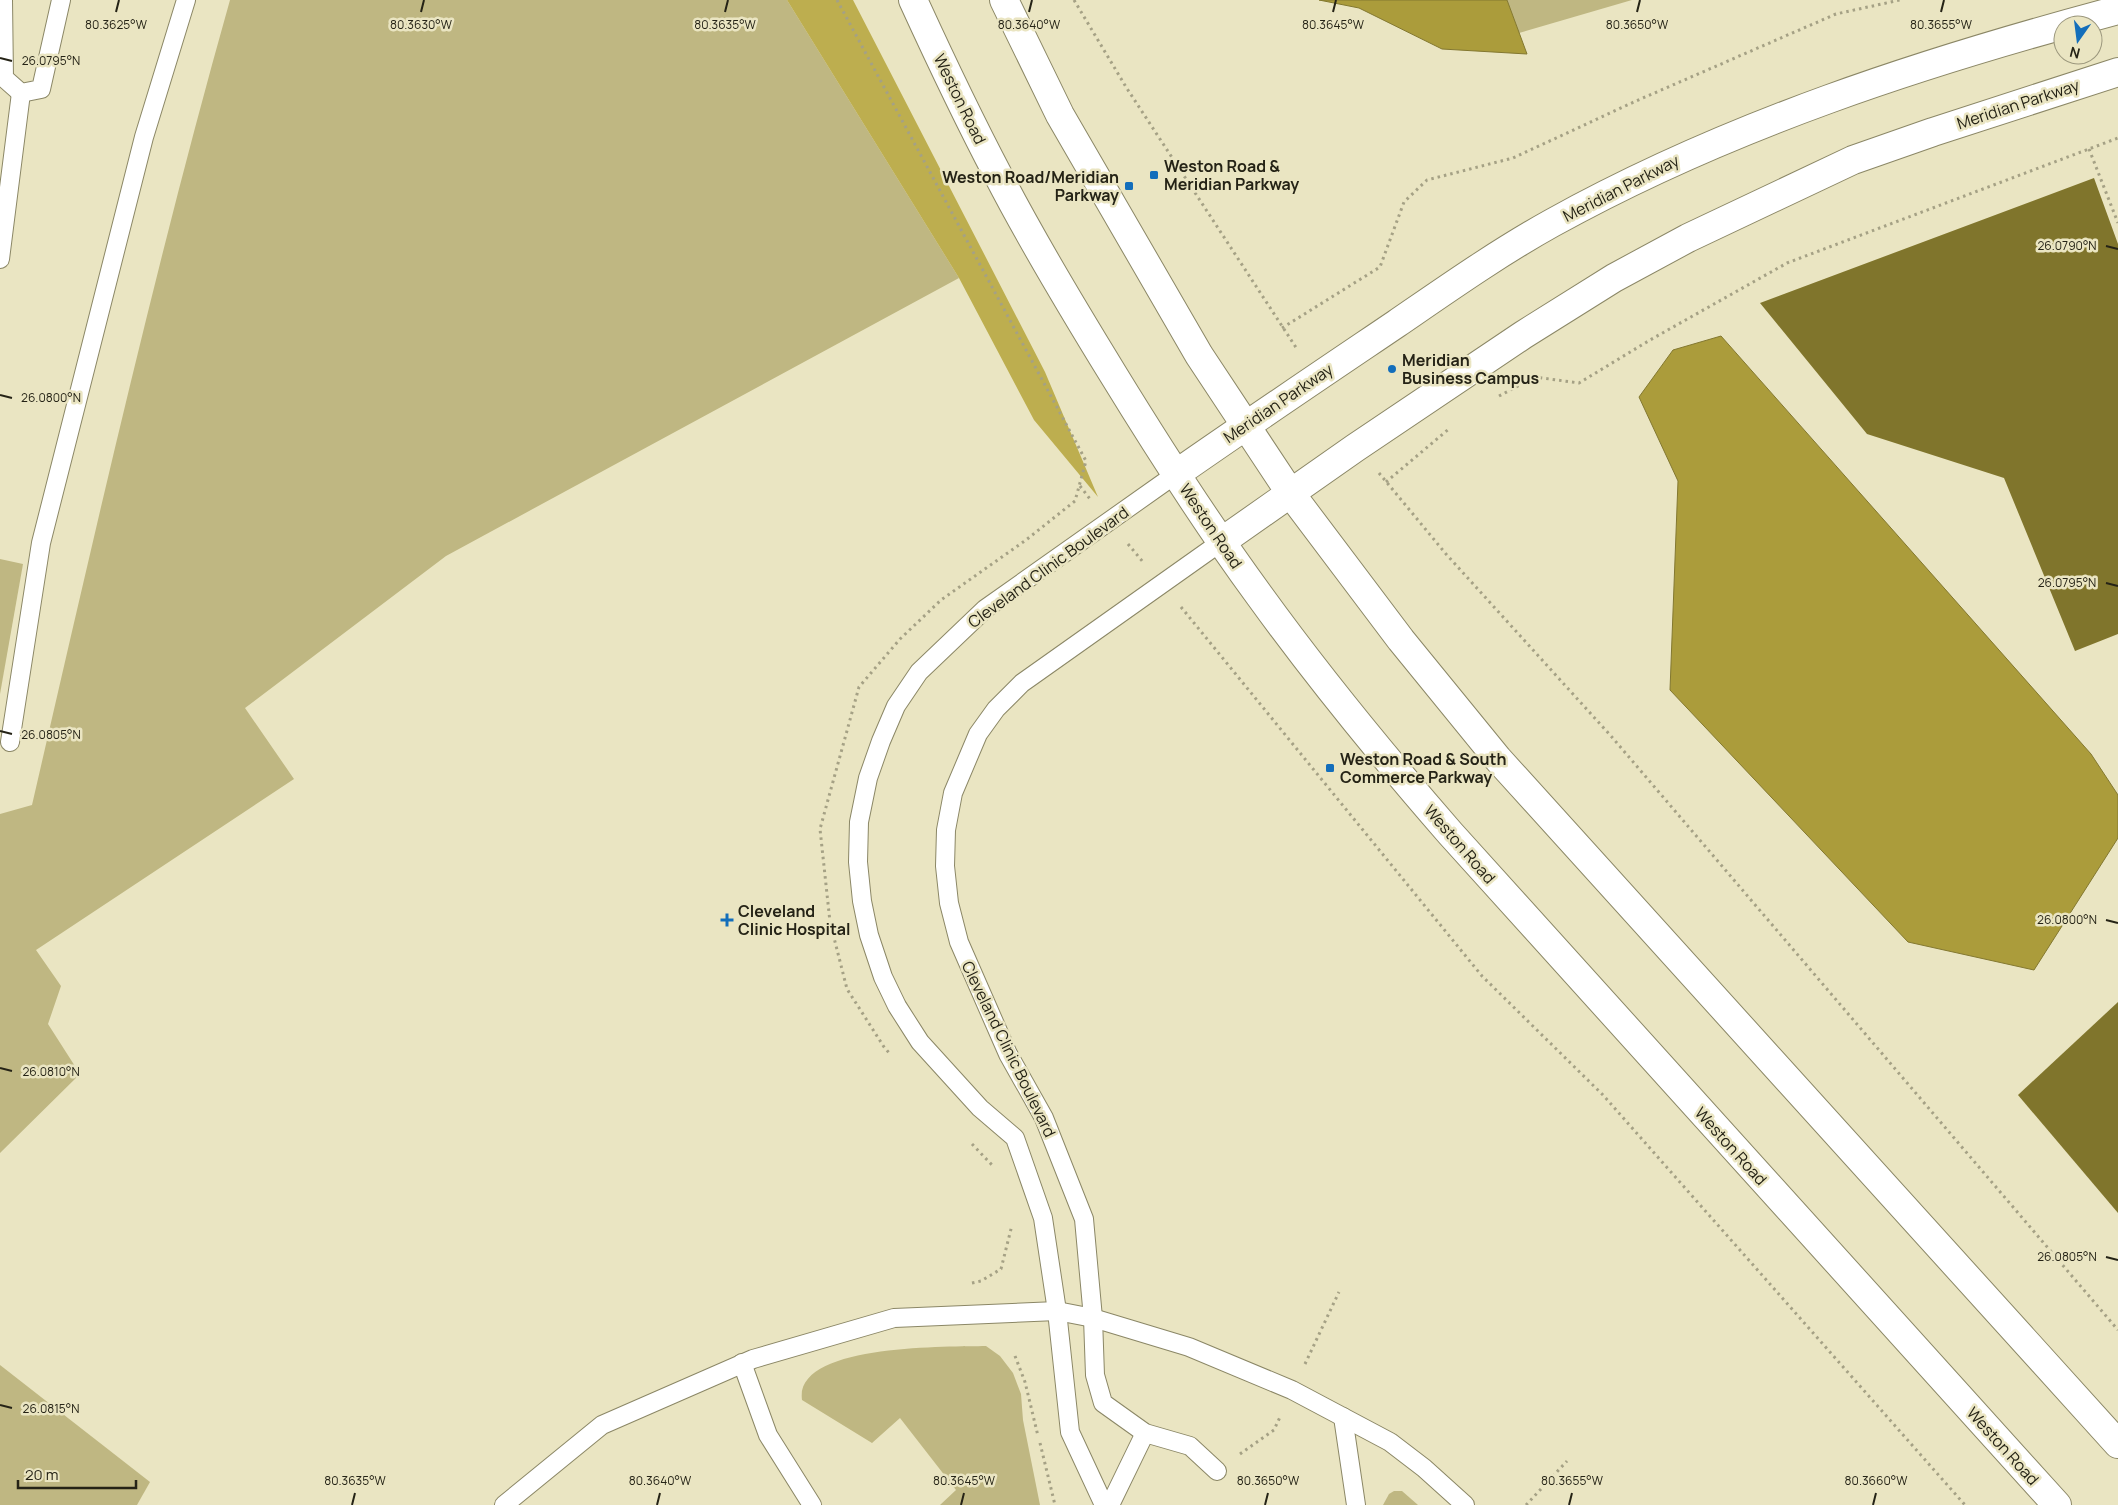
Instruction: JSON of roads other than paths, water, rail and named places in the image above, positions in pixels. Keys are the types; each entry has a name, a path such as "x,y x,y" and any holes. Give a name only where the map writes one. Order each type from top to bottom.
{"main road":[{"name":"Weston Road","path":"913,0 954,90 999,178 1091,339 1141,422 1265,604 1367,737 1450,833 2057,1505"},
{"path":"1004,0 1060,115 1165,298 1244,426 1291,494 1401,640 1498,760 2118,1444"},
{"name":"Meridian Parkway","path":"1176,474 1478,268 1550,224 1623,185 1716,142 1780,116 2023,35 2118,10"},
{"name":"Meridian Parkway","path":"1221,542 1523,335 1614,278 1688,238 1853,160 2118,72"}],"lane":[{"path":"3,0 4,78 21,93"},
{"path":"21,93 41,89 61,0"},
{"path":"10,742 41,543 144,137 186,0"},
{"path":"0,259 21,93"},
{"name":"Cleveland Clinic Boulevard","path":"1104,1505 1070,1432 1043,1218 1015,1138 980,1108 920,1042 897,1006 882,977 869,935 862,901 858,862 859,822 868,778 881,741 896,706 919,672 985,609 1176,474"},
{"name":"Cleveland Clinic Boulevard","path":"1217,1471 1190,1446 1145,1433 1103,1403 1095,1375 1093,1318 1084,1219 1044,1118 1008,1054 959,942 949,903 945,866 946,830 953,793 978,734 996,709 1022,682 1221,542"},
{"path":"504,1505 602,1425 742,1363 894,1318 1056,1312 1093,1318 1190,1347 1292,1390 1390,1442 1424,1468 1465,1505"},
{"path":"742,1363 768,1435 812,1505"},
{"path":"1343,1417 1357,1503"},
{"path":"1110,1505 1145,1433"}],"place":[{"name":"Weston Road & Meridian Parkway","path":"1154,175"},
{"name":"Weston Road/Meridian Parkway","path":"1129,186"},
{"name":"Meridian Business Campus","path":"1392,369"},
{"name":"Weston Road & South Commerce Parkway","path":"1330,768"},
{"name":"Cleveland Clinic Hospital","path":"727,920"}]}
